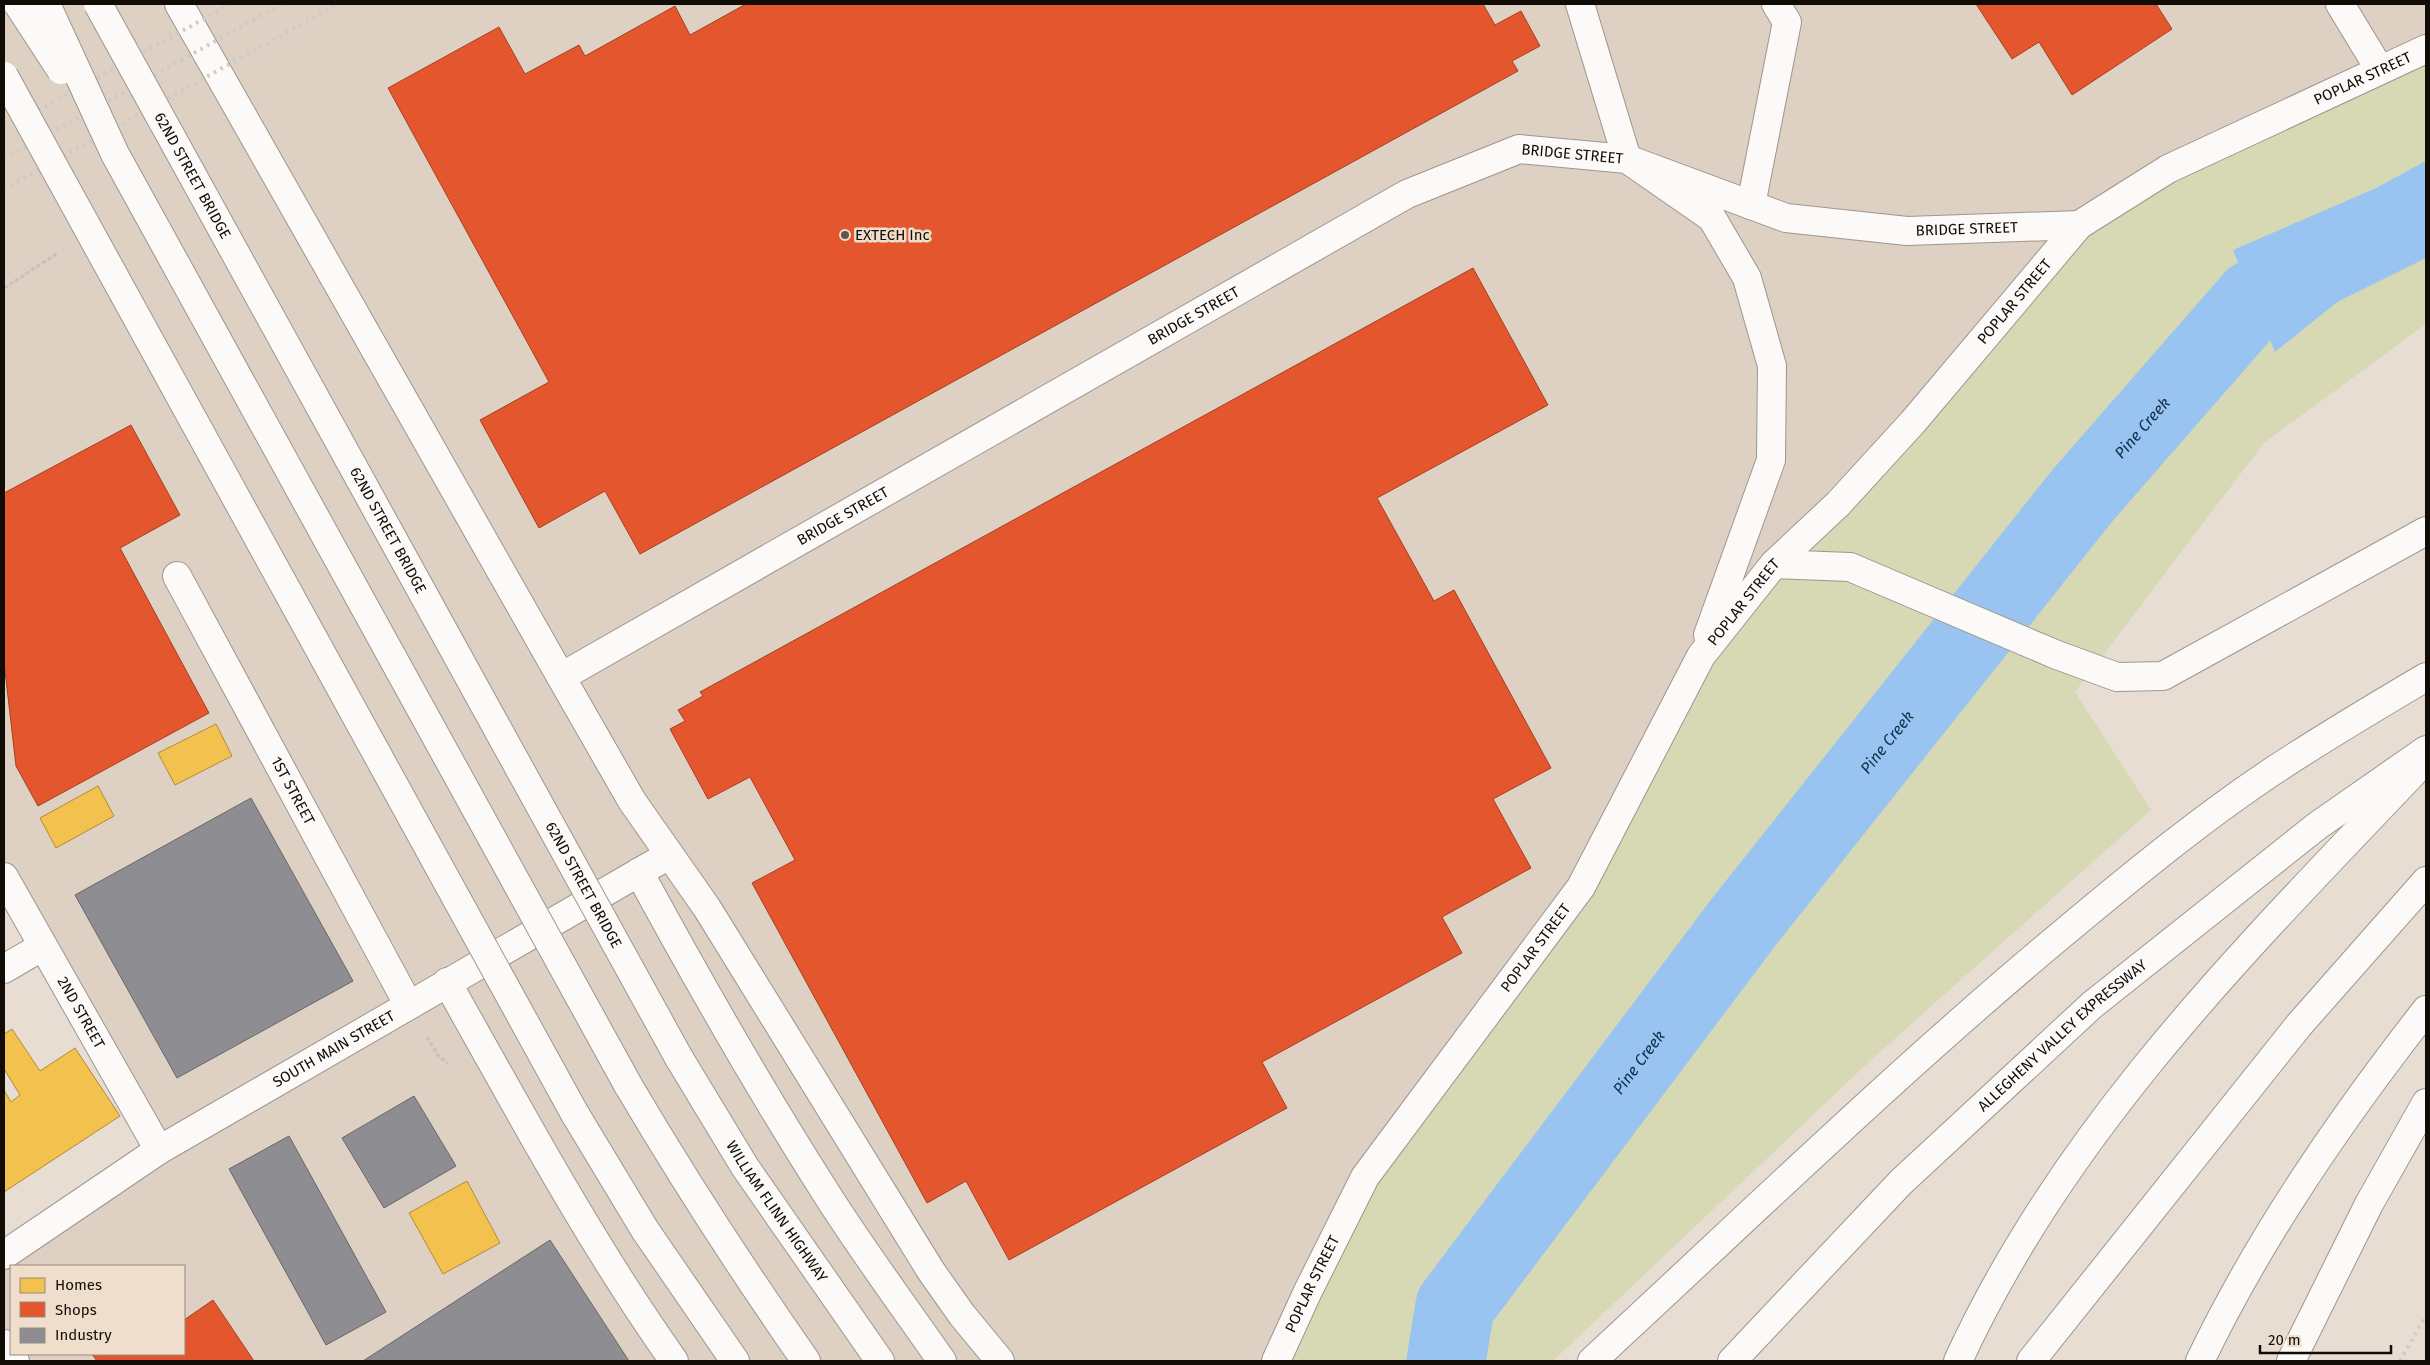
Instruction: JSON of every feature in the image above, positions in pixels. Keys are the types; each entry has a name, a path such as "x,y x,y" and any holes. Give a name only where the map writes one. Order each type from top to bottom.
{"main road":[{"path":"18,4 115,154 628,1085 683,1178 740,1267 806,1361"},
{"path":"46,4 115,154"},
{"name":"62ND STREET BRIDGE","path":"98,4 679,1058"},
{"path":"179,4 632,801 707,908 931,1270 962,1315 1000,1361"},
{"path":"1580,4 1627,159 1712,218 1747,278 1772,366 1771,460 1701,656"},
{"path":"1751,205 1786,22 1776,4"},
{"path":"2340,4 2380,70"},
{"name":"POPLAR STREET","path":"1276,1361 1308,1291 1365,1177 1581,887 1701,656 1774,564 1838,504 1913,422 2079,225 2168,169 2426,49"},
{"path":"4,76 575,1114 645,1230 735,1361"},
{"name":"BRIDGE STREET","path":"561,677 1407,194 1518,149 1627,159 1786,218 1906,231 2079,225"},
{"path":"1774,564 1850,567 2057,655 2117,677 2163,676 2426,531"},
{"name":"1ST STREET","path":"178,576 408,1004"},
{"path":"1592,1361 1923,1054 2116,889 2272,772 2356,718 2426,678"},
{"name":"ALLEGHENY VALLEY EXPRESSWAY","path":"1732,1361 1901,1182 2092,1005 2317,826 2426,750"},
{"path":"1958,1361 2010,1264 2044,1206 2104,1118 2162,1045 2224,972 2426,759"},
{"name":"SOUTH MAIN STREET","path":"4,1255 159,1150 408,1004 669,855"},
{"path":"639,872 718,1017 796,1145 827,1195 942,1361"},
{"name":"2ND STREET","path":"4,877 159,1150"},
{"path":"2031,1361 2299,1025 2426,881"},
{"path":"4,970 43,946"},
{"path":"447,982 545,1157 603,1253 674,1361"},
{"path":"2200,1361 2260,1250 2316,1159 2384,1063 2426,1010"},
{"name":"WILLIAM FLINN HIGHWAY","path":"679,1058 745,1167 880,1361"},
{"path":"2291,1361 2369,1204 2426,1103"}],"shaded area":[{"path":"4,4 2426,4 2426,76 1333,1361 15,1361 11,1355 185,1355 185,1265 10,1265 10,1353 4,1344 4,1255 159,1150 4,877"}],"green space":[{"path":"2426,49 2426,324 2264,443 2075,692 2151,810 1871,1060 1553,1361 1276,1361 1365,1177 1581,887 1701,656 2079,225"}],"water":[{"path":"2426,161 2426,252 2342,298 2275,352 2233,250 2374,189"}],"building: Homes":[{"path":"216,724 232,756 175,785 158,753"},
{"path":"98,786 114,816 56,848 40,818"},
{"path":"12,1029 40,1071 75,1048 120,1116 4,1192 4,1090 11,1102 20,1095 4,1069 4,1034"},
{"path":"467,1181 500,1243 443,1274 409,1213"}],"building: Shops":[{"name":"EXTECH Inc","path":"746,4 1483,4 1495,25 1521,11 1540,46 1512,61 1518,71 640,554 605,491 539,528 480,420 549,382 388,88 499,27 525,74 579,45 585,56 675,6 690,35"},
{"path":"1976,4 2156,4 2172,29 2072,95 2039,42 2012,59"},
{"path":"1473,268 1548,405 1377,498 1434,601 1454,590 1551,768 1493,799 1531,868 1442,917 1462,953 1262,1062 1287,1108 1009,1260 966,1181 927,1203 752,883 795,860 750,777 708,799 670,729 685,721 678,710 703,696 700,692"},
{"path":"131,425 180,515 120,548 209,713 38,806 16,766 4,662 4,493"},
{"path":"213,1300 254,1361 97,1361 93,1355 185,1355 185,1319"}],"building: Industry":[{"path":"251,798 353,981 177,1078 75,895"},
{"path":"414,1096 456,1166 384,1208 342,1138"},
{"path":"289,1136 386,1312 326,1345 229,1169"},
{"path":"550,1240 629,1361 363,1361"}],"waterway":[{"name":"Pine Creek","path":"1446,1361 1455,1306 1746,919 2082,496 2254,299 2426,214"}],"railway":[{"path":"4,125 41,109 231,4"},
{"path":"4,159 282,4"},
{"path":"4,189 338,4"},
{"path":"2400,1361 2426,1315"}],"place":[{"name":"EXTECH Inc","path":"845,235"}]}
